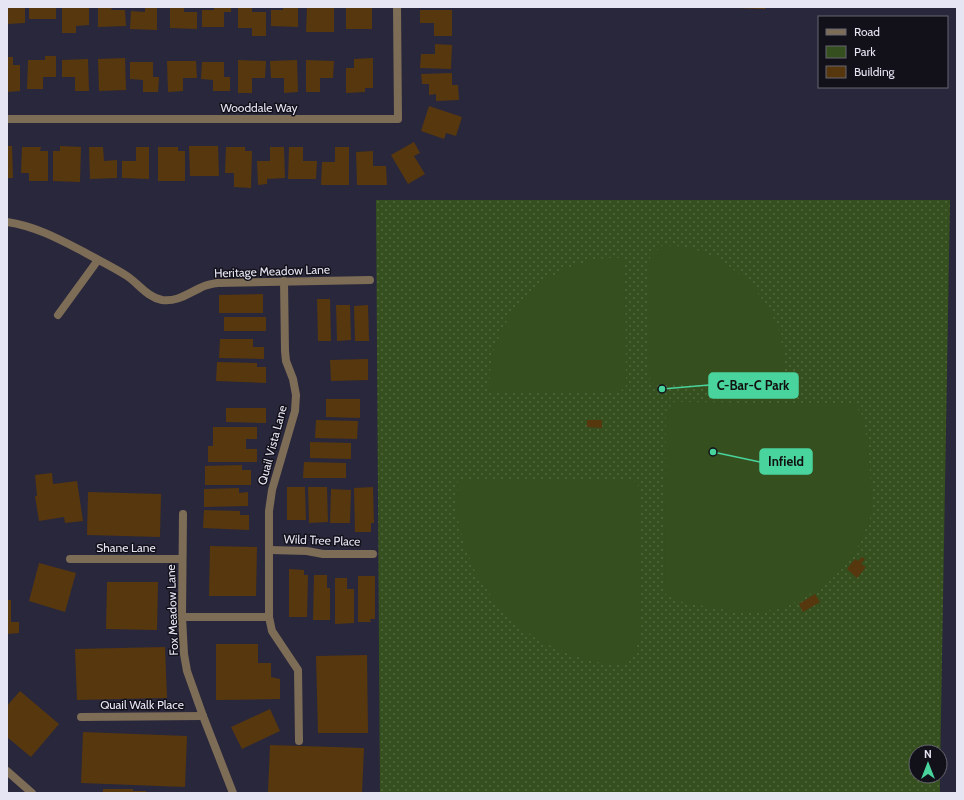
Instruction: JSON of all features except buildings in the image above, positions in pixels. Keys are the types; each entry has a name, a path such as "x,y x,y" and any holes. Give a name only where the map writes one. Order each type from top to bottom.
{"street":[{"name":"Wooddale Way","path":"7,119 398,119 397,7"},
{"name":"Heritage Meadow Lane","path":"7,222 52,235 128,277 147,293 162,300 174,300 201,287 217,283 370,280"},
{"path":"58,315 98,260"},
{"name":"Quail Vista Lane","path":"284,282 286,361 293,379 296,395 295,411 272,490 269,511 270,617 272,631 298,670 299,741"},
{"name":"Fox Meadow Lane","path":"183,514 182,617 184,654 187,671 233,793"},
{"name":"Wild Tree Place","path":"270,550 308,551 323,554 373,554"},
{"name":"Shane Lane","path":"70,559 182,559"},
{"path":"182,617 270,617"},
{"name":"Quail Walk Place","path":"81,717 203,716"},
{"path":"7,771 32,793"}],"green space":[{"path":"376,200 950,200 940,744 908,744 908,784 940,784 940,793 380,793"},
{"path":"663,245 679,246 710,255 733,269 750,284 764,301 779,331 784,366 784,371 780,376 770,383 655,384 648,376 648,262 651,256"},
{"path":"606,258 625,258 626,386 618,393 489,392 491,365 495,347 509,317 519,304 543,282 557,273 589,261"},
{"path":"674,402 854,404 864,418 872,508 869,522 855,553 831,580 817,590 779,609 757,612 737,612 678,601 664,593 666,411"},
{"path":"458,479 634,481 640,488 641,638 627,665 597,662 575,656 538,640 519,626 500,606 489,593 474,569 464,543 457,516"}],"place":[{"name":"C-Bar-C Park","path":"662,389"},
{"name":"Infield","path":"713,452"}]}
